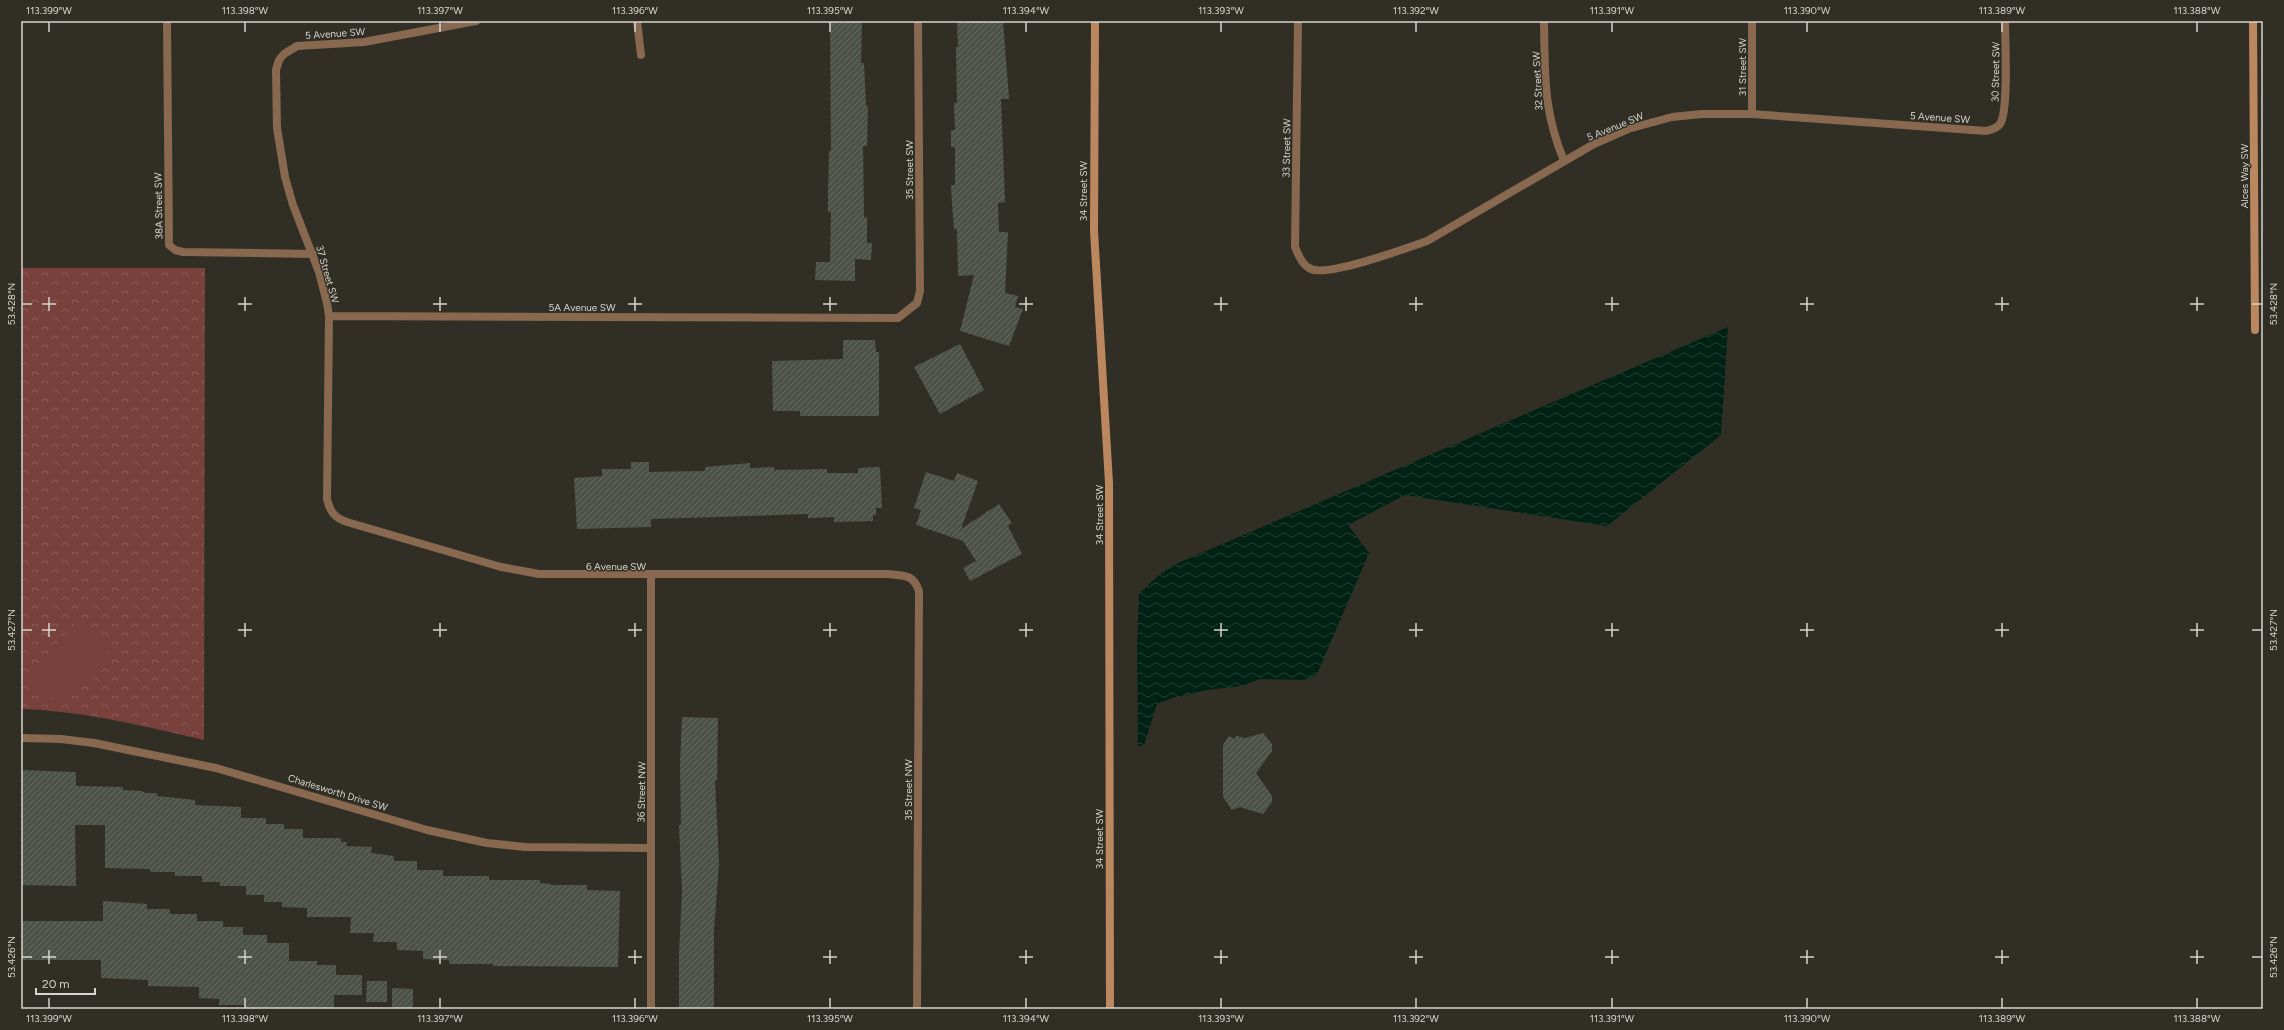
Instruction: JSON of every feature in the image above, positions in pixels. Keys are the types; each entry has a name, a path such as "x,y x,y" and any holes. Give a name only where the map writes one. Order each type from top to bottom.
{"main road":[{"name":"34 Street SW","path":"1095,21 1094,231 1109,483 1110,1009"},
{"name":"Alces Way SW","path":"2253,21 2255,330"}],"street":[{"name":"38A Street SW","path":"167,21 169,245 175,250 183,252 313,254"},
{"name":"5 Avenue SW","path":"291,48 297,46 332,45 396,37 476,21"},
{"path":"637,21 641,55"},
{"name":"35 Street SW","path":"906,313 917,302 920,291 918,21"},
{"name":"33 Street SW","path":"1298,21 1294,229 1295,247 1300,258 1311,270"},
{"name":"32 Street SW","path":"1544,21 1546,102 1553,134 1564,161"},
{"name":"31 Street SW","path":"1752,21 1752,114"},
{"name":"30 Street SW","path":"2000,124 2005,100 2005,21"},
{"name":"37 Street SW","path":"291,48 279,60 276,70 277,128 285,177 293,205 319,272 329,316 327,499 332,514"},
{"name":"5 Avenue SW","path":"1311,270 1329,270 1352,265 1400,251 1427,241 1564,161 1611,136 1648,122 1702,114 1752,114 1986,131 1994,129 2000,124"},
{"name":"5A Avenue SW","path":"329,316 886,320 898,318 906,313"},
{"name":"6 Avenue SW","path":"332,514 347,522 517,571 559,576 887,574 909,576"},
{"name":"36 Street NW","path":"651,576 651,1009"},
{"name":"35 Street NW","path":"909,576 916,581 919,591 917,1009"},
{"name":"Charlesworth Drive SW","path":"21,738 94,743 216,768 427,830 487,843 534,847 650,848"}],"green space":[{"path":"21,268 205,268 204,740 91,716 44,710 21,709"},
{"path":"77,621 110,648 62,706 29,678"}],"water":[{"path":"1728,327 1721,435 1607,526 1405,495 1348,525 1369,553 1317,674 1304,680 1260,679 1241,686 1207,690 1172,698 1157,704 1144,745 1138,746 1137,645 1139,594 1159,575 1178,563"}],"building":[{"path":"830,21 862,21 861,63 864,63 866,106 868,106 867,146 863,146 864,217 867,217 867,243 872,243 871,260 855,259 855,281 815,280 816,262 830,262 831,212 828,212 828,197 829,151 831,151"},
{"path":"957,21 1003,21 1009,99 1001,99 1005,202 998,203 999,232 1008,232 1005,293 1018,296 1015,307 1023,309 1009,346 960,331 974,275 958,276 957,229 954,229 952,204 951,185 955,185 955,147 951,147 951,130 955,130 954,103 957,103"},
{"path":"843,340 875,340 876,352 879,352 879,416 800,416 800,411 773,411 772,361 843,359"},
{"path":"960,344 984,390 940,414 914,367"},
{"path":"631,462 649,462 649,472 705,471 705,467 750,463 750,468 774,467 774,470 827,469 827,473 858,473 858,468 880,467 882,508 876,508 876,515 873,515 873,521 834,522 834,517 808,518 808,514 651,519 651,527 577,529 574,478 602,476 602,469 631,469"},
{"path":"926,472 954,481 957,473 978,481 961,529 999,504 1012,523 1008,526 1022,554 970,581 963,568 976,561 963,541 916,525 921,510 914,508"},
{"path":"682,717 718,718 717,780 715,780 719,863 714,930 714,1009 679,1009 679,955 682,891 679,825 681,825 680,765"},
{"path":"1263,733 1272,744 1272,751 1256,773 1272,796 1272,802 1263,814 1240,807 1232,810 1223,797 1223,745 1229,736 1235,739 1236,736 1245,738"},
{"path":"21,770 76,772 76,786 123,787 123,790 157,793 157,796 195,800 195,805 241,807 241,818 266,818 266,824 284,824 284,829 303,829 303,838 341,838 341,842 347,842 346,846 372,847 371,853 394,856 394,861 417,861 417,870 443,870 443,876 489,876 489,880 540,880 540,883 551,885 587,885 587,890 620,891 618,967 493,966 493,964 449,964 449,960 423,959 423,951 397,950 397,942 373,942 374,933 350,933 351,917 307,917 307,908 282,907 282,902 264,902 264,895 246,895 246,886 220,886 220,882 202,882 202,876 175,876 175,872 150,872 150,869 105,868 105,825 75,825 76,886 21,885"},
{"path":"103,901 147,904 147,909 170,909 170,914 197,914 197,921 223,921 223,927 243,927 243,935 267,935 267,943 289,943 289,961 317,961 317,965 336,965 336,975 362,975 362,995 334,995 334,1009 245,1009 245,1005 219,1005 219,999 199,998 199,987 148,986 148,980 101,978 101,960 21,960 21,921 103,921"},
{"path":"367,981 387,981 387,1002 366,1002"},
{"path":"392,988 413,989 413,1009 392,1008"}]}
